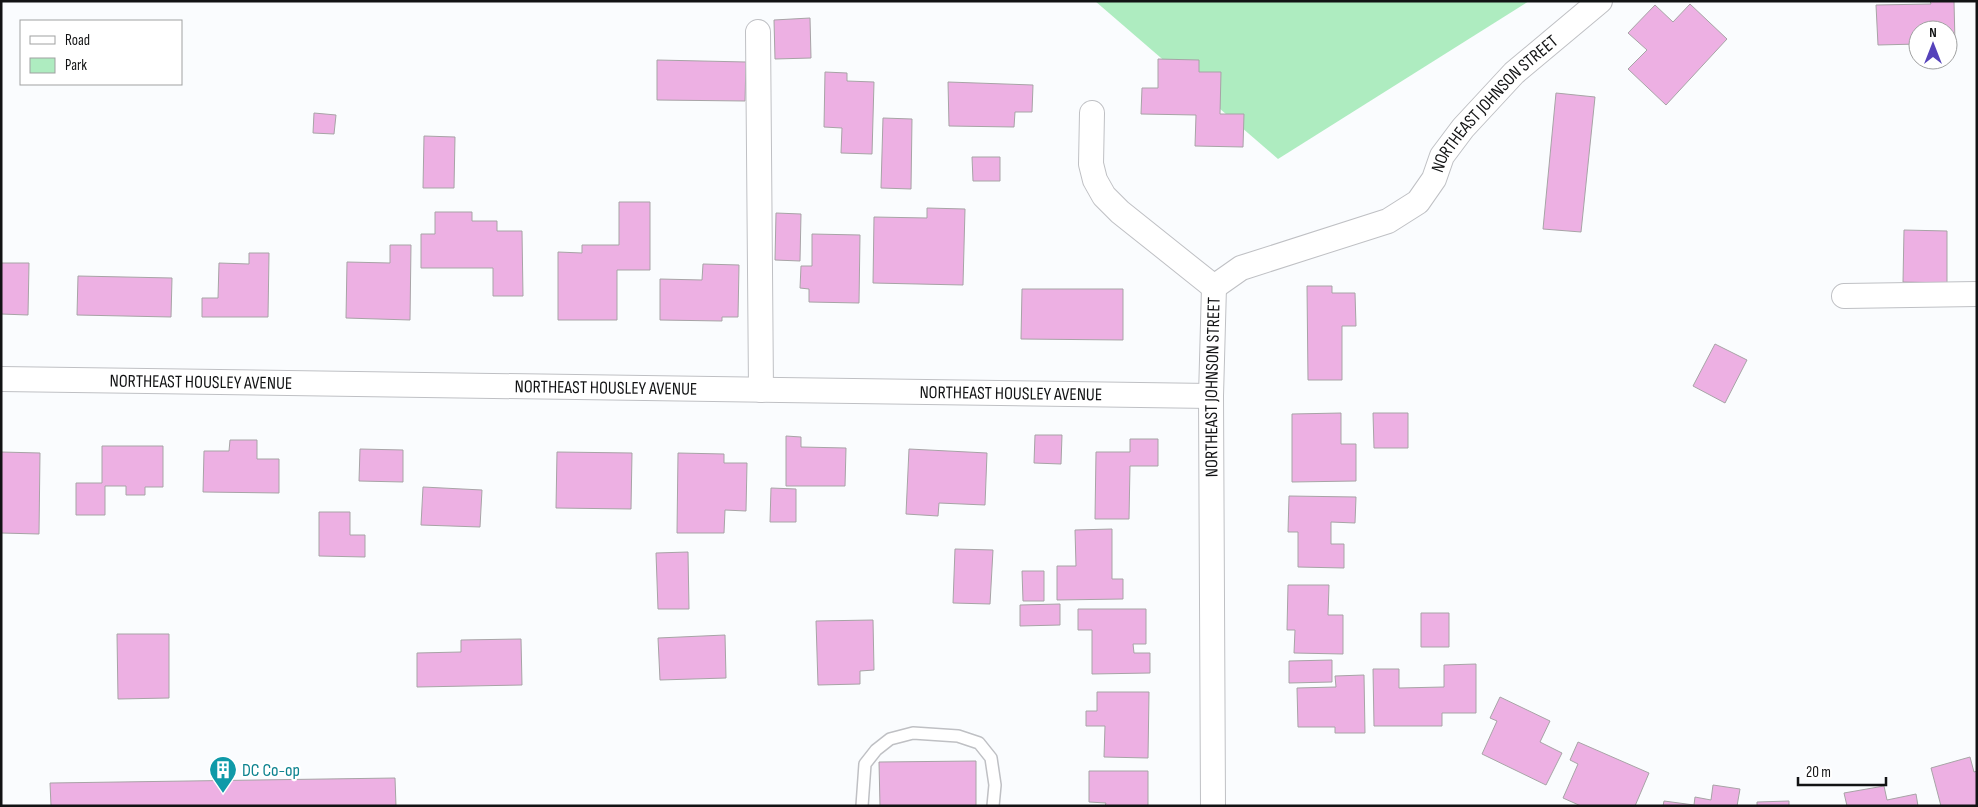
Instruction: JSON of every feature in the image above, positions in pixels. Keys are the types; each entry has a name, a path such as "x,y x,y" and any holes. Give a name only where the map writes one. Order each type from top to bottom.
{"street":[{"name":"NORTHEAST JOHNSON STREET","path":"1213,806 1211,396 1214,287 1241,268 1388,221 1418,202 1434,179 1442,156 1463,128 1514,72 1600,1"},
{"path":"758,32 761,390"},
{"path":"1092,113 1091,164 1095,180 1104,196 1120,212 1214,287"},
{"path":"1844,296 1977,294"},
{"name":"NORTHEAST HOUSLEY AVENUE","path":"1,379 1211,396"}],"lane":[{"path":"862,806 865,764 876,750 890,738 913,733 934,733 958,736 979,743 991,758 995,785 993,806"}],"green space":[{"path":"1095,1 1529,1 1278,159"}],"building":[{"path":"1930,1 1954,1 1954,20 1908,20 1908,44 1878,45 1876,5 1931,4"},
{"path":"1690,4 1727,39 1666,105 1628,69 1647,50 1628,33 1655,5 1673,22"},
{"path":"810,18 811,58 775,59 774,20"},
{"path":"1158,59 1199,60 1199,72 1221,72 1220,114 1244,114 1243,147 1195,146 1196,115 1141,114 1142,88 1158,88"},
{"path":"657,60 746,62 745,101 657,100"},
{"path":"825,72 847,73 847,81 874,82 872,154 841,153 842,128 824,127"},
{"path":"948,82 1033,85 1032,112 1015,112 1014,127 949,126"},
{"path":"1556,93 1595,97 1581,232 1543,229"},
{"path":"314,113 336,115 334,134 313,133"},
{"path":"883,118 912,119 911,189 881,188"},
{"path":"424,136 455,137 454,188 423,188"},
{"path":"972,157 1000,157 1000,181 973,181"},
{"path":"619,202 650,202 650,270 617,270 617,320 558,320 558,252 582,253 582,245 619,245"},
{"path":"927,208 965,209 963,285 873,283 874,217 927,218"},
{"path":"435,212 472,212 472,221 497,221 497,231 522,231 523,296 493,296 493,268 421,268 421,234 435,234"},
{"path":"776,213 801,214 800,261 775,260"},
{"path":"1904,230 1947,231 1947,283 1903,282"},
{"path":"812,234 860,235 859,303 809,302 809,289 800,288 801,266 812,266"},
{"path":"390,245 411,245 410,320 346,318 347,262 390,263"},
{"path":"249,253 269,253 268,317 202,317 202,298 218,298 219,263 249,264"},
{"path":"1,263 29,263 28,315 1,314"},
{"path":"703,264 739,265 738,317 722,317 722,321 660,320 660,279 702,280"},
{"path":"78,276 172,278 171,317 77,315"},
{"path":"1307,286 1332,286 1332,293 1355,293 1356,326 1342,326 1342,380 1308,380"},
{"path":"1022,289 1123,289 1123,340 1021,339"},
{"path":"1715,344 1747,360 1725,403 1693,386"},
{"path":"1341,413 1341,444 1356,444 1356,481 1292,482 1292,414"},
{"path":"1373,413 1408,413 1408,448 1374,448"},
{"path":"1035,435 1062,435 1061,464 1034,463"},
{"path":"786,436 801,437 801,447 846,448 845,486 786,486"},
{"path":"1130,439 1158,439 1158,466 1130,466 1129,519 1095,519 1096,452 1130,452"},
{"path":"230,440 257,440 257,459 279,459 279,493 203,492 204,451 229,451"},
{"path":"102,446 163,446 163,487 145,487 145,495 126,495 126,486 105,486 105,515 76,515 76,483 102,483"},
{"path":"360,449 403,450 403,482 359,481"},
{"path":"909,449 987,453 985,505 939,503 938,516 906,514"},
{"path":"1,452 40,453 39,534 1,533"},
{"path":"557,452 632,453 631,509 556,508"},
{"path":"678,453 724,454 724,463 747,463 746,511 725,510 724,533 677,533"},
{"path":"423,487 482,490 480,527 421,525"},
{"path":"771,488 796,489 796,522 770,522"},
{"path":"1289,496 1356,497 1355,523 1331,522 1331,544 1344,544 1344,568 1298,567 1298,532 1288,532"},
{"path":"319,512 350,512 350,535 365,535 365,557 319,556"},
{"path":"1112,529 1112,579 1123,579 1123,599 1057,600 1057,566 1076,566 1075,530"},
{"path":"955,549 993,550 990,604 953,603"},
{"path":"688,552 689,609 658,609 656,553"},
{"path":"1022,571 1044,571 1044,601 1023,601"},
{"path":"1288,585 1329,585 1328,615 1343,615 1343,654 1294,653 1295,630 1287,630"},
{"path":"1060,604 1060,625 1020,626 1020,605"},
{"path":"1078,609 1146,609 1146,644 1133,644 1134,653 1150,653 1150,673 1092,674 1092,630 1078,630"},
{"path":"1421,613 1449,613 1449,647 1421,647"},
{"path":"873,620 874,670 860,671 860,684 818,685 816,621"},
{"path":"117,634 169,634 169,698 118,699"},
{"path":"725,635 726,678 660,680 658,638"},
{"path":"521,639 522,685 417,687 417,653 461,652 461,640"},
{"path":"1332,660 1332,682 1289,683 1289,661"},
{"path":"1476,664 1476,713 1442,713 1442,726 1374,726 1373,669 1399,669 1399,688 1444,687 1444,665"},
{"path":"1364,675 1365,733 1335,733 1335,727 1298,727 1297,688 1336,687 1335,676"},
{"path":"1097,692 1149,692 1148,758 1104,757 1105,726 1086,726 1086,711 1097,711"},
{"path":"1500,697 1550,721 1540,742 1562,753 1546,785 1482,754 1497,721 1490,718"},
{"path":"1578,742 1649,773 1635,806 1581,806 1563,798 1578,764 1570,760"},
{"path":"1970,757 1974,772 1977,771 1977,806 1941,806 1931,768"},
{"path":"976,761 976,806 880,806 879,762"},
{"path":"1089,771 1148,771 1148,806 1105,806 1106,803 1089,802"},
{"name":"DC Co-op","path":"395,778 396,806 51,806 50,783"},
{"path":"1713,785 1740,789 1737,806 1663,806 1664,801 1694,805 1695,797 1711,800"},
{"path":"1884,786 1887,800 1916,794 1918,806 1847,806 1844,793"},
{"path":"1789,801 1789,806 1757,806 1757,802"}],"place":[{"name":"DC Co-op","path":"223,794"}]}
